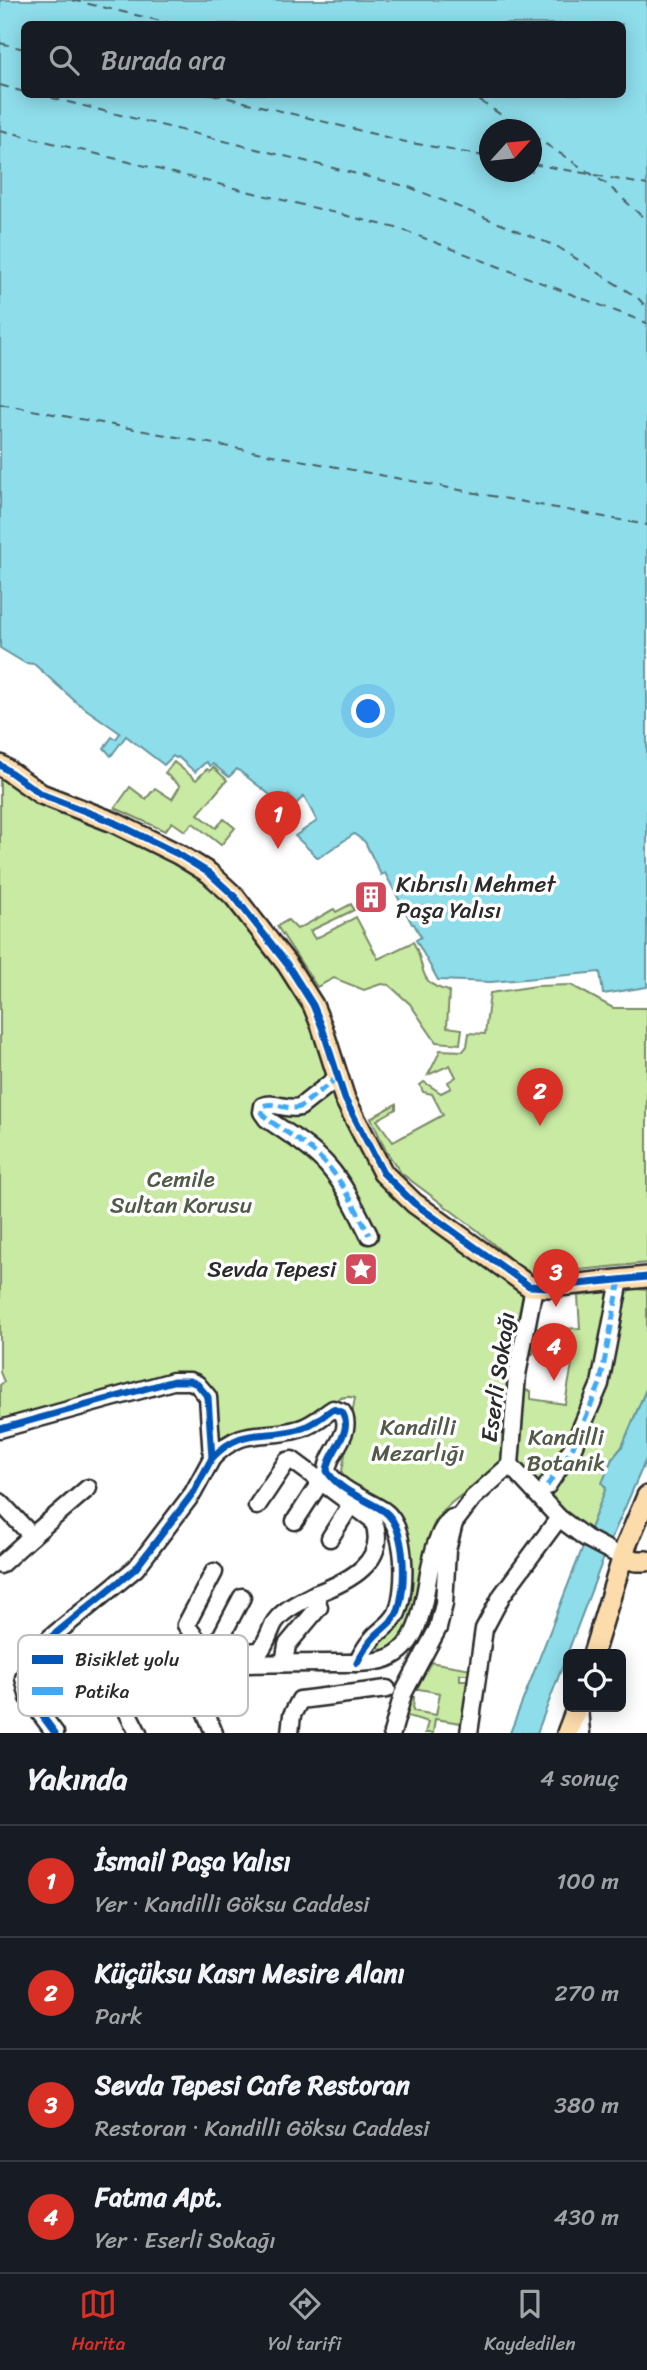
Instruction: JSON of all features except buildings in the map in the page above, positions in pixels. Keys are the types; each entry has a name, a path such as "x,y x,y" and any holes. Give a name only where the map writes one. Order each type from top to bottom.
{"main road":[{"path":"0,765 41,794 113,822 178,854 201,867 227,888 257,924 306,993 318,1017 349,1107 377,1164 390,1182 414,1203 512,1275 534,1287 636,1280"},
{"path":"595,1649 616,1578 629,1558 647,1496"},
{"path":"567,1733 576,1712"}],"street":[{"path":"338,1077 300,1107 269,1104 261,1109 267,1119 312,1151 328,1166 341,1183 369,1235"},
{"path":"547,1486 573,1447 600,1384 636,1280"},
{"name":"Eserli Sokağı","path":"392,1733 403,1694 438,1628 444,1604 450,1535 454,1523 485,1486 510,1465 519,1367 534,1287"},
{"path":"0,1429 173,1381 190,1381 197,1384 208,1397 212,1458"},
{"path":"54,1635 136,1568 193,1493 212,1458 224,1446 242,1437 300,1429 333,1409 345,1415 345,1428 327,1471 336,1482 390,1516 397,1532 403,1561 402,1590 396,1613 374,1637 357,1662"},
{"path":"248,1652 260,1651 274,1624 284,1612 315,1594 339,1585 366,1567 376,1544 377,1530 373,1520 292,1460 287,1461 257,1506"},
{"path":"510,1465 559,1518 586,1538 629,1558"},
{"path":"295,1521 321,1481"},
{"path":"0,1565 88,1488"},
{"path":"0,1502 32,1536"},
{"path":"330,1538 352,1503"},
{"path":"248,1664 374,1662 389,1658 408,1640 423,1607 436,1539 446,1523 462,1511"},
{"path":"468,1733 480,1642 486,1622 502,1595 559,1518"},
{"path":"194,1635 186,1625 214,1572"},
{"path":"284,1663 287,1645 319,1607 315,1594"},
{"path":"222,1635 242,1597"},
{"path":"290,1733 292,1715 300,1700 387,1689"},
{"path":"579,1712 581,1733"},
{"path":"42,1716 55,1733"},
{"path":"129,1716 138,1733"},
{"path":"206,1716 214,1733"}],"green space":[{"path":"174,762 196,780 213,767 227,780 198,814 216,828 224,819 235,828 221,845 193,823 185,831 172,822 165,831 115,808 130,787 146,799 155,788 172,799 180,786 165,773"},
{"name":"Cemile Sultan Korusu","path":"0,776 47,807 79,817 175,859 229,900 282,968 314,1025 352,1132 452,1241 527,1301 504,1460 488,1476 450,1504 435,1522 416,1610 404,1634 386,1651 380,1649 377,1642 400,1618 391,1507 340,1482 355,1398 340,1398 303,1424 255,1428 233,1433 216,1448 218,1406 215,1395 202,1379 189,1374 171,1373 0,1422 0,1385 4,1382 0,1372"},
{"path":"351,904 354,910 310,931 315,939 356,917 378,959 413,942 426,978 438,988 449,991 447,1027 462,1029 460,1044 436,1042 410,1004 389,985 381,984 364,990 334,978 317,987 277,926 288,920 297,929 334,909 336,912"},
{"path":"571,985 613,1008 647,1008 647,1263 541,1274 529,1272 515,1263 477,1230 401,1173 386,1151 371,1118 396,1104 396,1109 377,1120 393,1142 443,1115 432,1094 423,1092 420,1085 424,1082 441,1093 451,1088 448,1082 456,1077 450,1065 428,1075 440,1050 463,1051 467,1046 469,1033 485,1034 490,993 536,986"},
{"name":"Kandilli Botanik","path":"627,1288 647,1290 647,1387 622,1447 612,1459 606,1488 588,1534 578,1527 520,1466 520,1390 531,1391 531,1399 565,1404 572,1364 551,1359 555,1343 537,1339 533,1354 526,1353 531,1326 543,1330 580,1328 578,1296"},
{"path":"429,1662 472,1669 471,1674 460,1674 460,1680 471,1680 467,1724 435,1719 433,1733 425,1733 428,1722 404,1715 408,1695 414,1697 413,1711 436,1715 440,1693 414,1688"}],"water":[{"path":"0,0 647,0 647,987 603,994 600,972 491,982 438,980 416,940 421,937 385,873 381,875 365,842 354,834 318,858 295,836 317,821 304,796 296,804 289,795 282,800 278,795 274,798 237,769 229,777 213,764 210,766 206,762 195,772 178,757 173,756 164,765 126,736 111,756 104,748 112,737 116,739 120,733 76,702 34,664 25,663 0,648"},
{"path":"647,1387 647,1457 609,1544 569,1649 563,1649 563,1665 537,1733 510,1733 606,1488 602,1483 612,1459 622,1447"}],"ferry route":[{"path":"72,0 161,21"},
{"path":"0,43 21,48"},
{"path":"0,85 21,91"},
{"path":"52,98 409,187 558,247 638,298 647,308"},
{"path":"228,98 406,142 479,155"},
{"path":"476,98 507,119"},
{"path":"0,130 400,229 647,323"},
{"path":"542,142 608,185 647,221"},
{"path":"542,166 589,174"},
{"path":"595,175 647,185"},
{"path":"0,404 647,525"}],"marked path":[{"path":"338,1077 300,1107 268,1105 263,1106 262,1112 267,1119 321,1158 345,1190 369,1235"},
{"path":"547,1486 573,1447 600,1384 620,1280"}],"cycle path":[{"path":"0,765 41,794 113,822 178,854 209,873 234,896 287,964 313,1005 345,1099 383,1173 414,1203 529,1286 549,1287 647,1277"},
{"path":"0,1429 173,1381 190,1381 197,1384 208,1397 212,1458 223,1448 244,1437 304,1428 333,1409 342,1412 345,1420 343,1435 327,1471 338,1484 384,1511 392,1519 403,1559 402,1589 397,1613 370,1642 357,1663"},
{"path":"54,1635 136,1568 193,1493 212,1458"},
{"path":"42,1716 55,1733"}],"place":[{"name":"İsmail Paşa Yalısı","path":"278,849"},
{"name":"Kıbrıslı Mehmet Paşa Yalısı","path":"371,897"},
{"name":"Küçüksu Kasrı Mesire Alanı","path":"540,1126"},
{"name":"Sevda Tepesi","path":"361,1269"},
{"name":"Sevda Tepesi Cafe Restoran","path":"556,1307"},
{"name":"Fatma Apt.","path":"554,1381"}],"park label":[{"name":"Kandilli Mezarlığı","path":"418,1440"}]}
